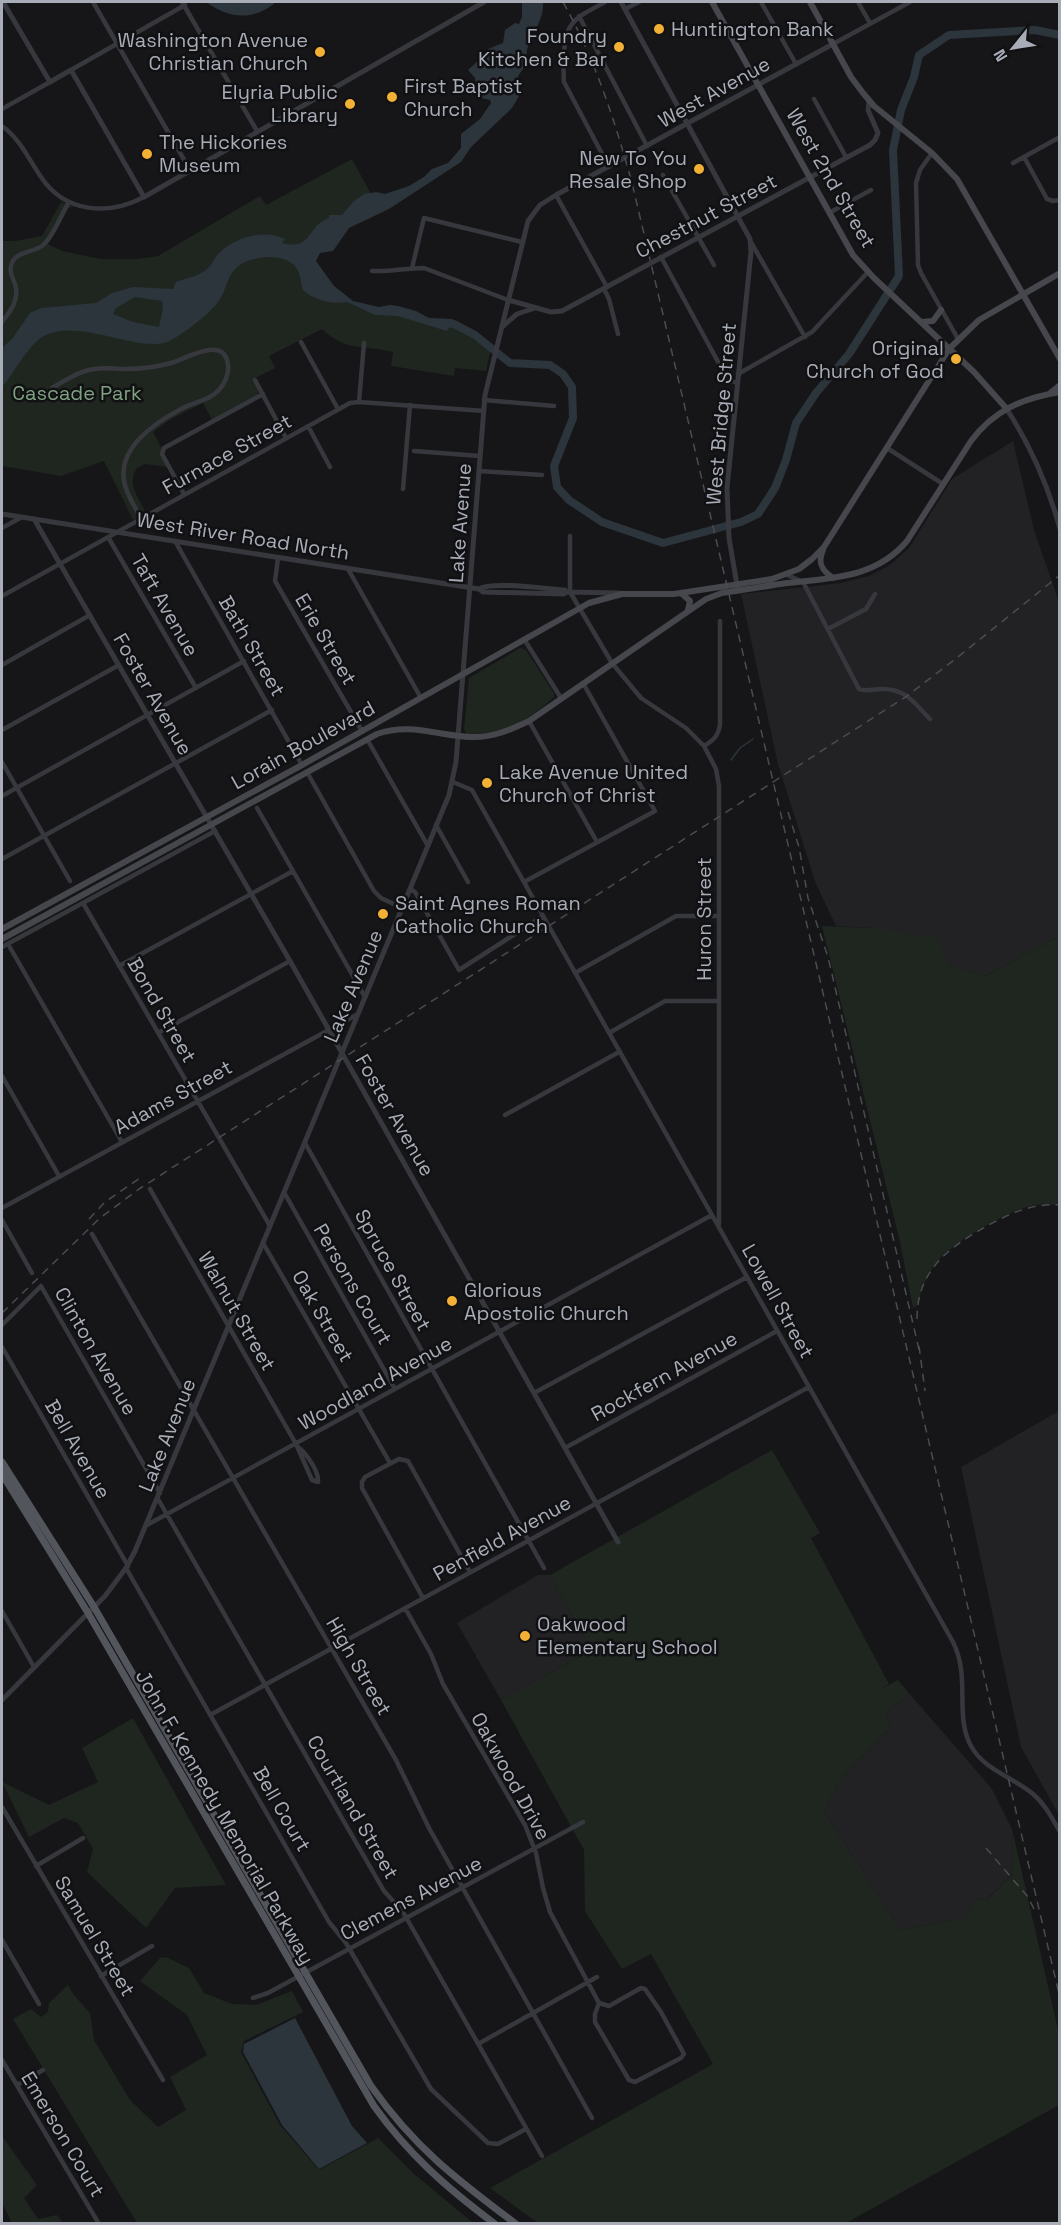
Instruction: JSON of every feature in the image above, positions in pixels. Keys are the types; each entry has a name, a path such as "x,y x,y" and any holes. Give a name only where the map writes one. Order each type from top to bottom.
{"main road":[{"name":"West 2nd Street","path":"712,2 853,255 880,284 991,390 1006,408"},
{"path":"810,2 851,77 869,101 932,153 963,188 1059,359"},
{"name":"West River Road North","path":"622,594 681,593 737,588 787,575 807,563 824,546 949,349 979,320 1059,273"},
{"path":"920,322 933,321 941,310"},
{"path":"1049,394 1059,385"},
{"path":"737,588 833,578 868,570 896,553 913,533 977,433 1006,408 1026,399 1059,392"},
{"path":"824,546 819,562 825,572 833,578"},
{"name":"Lorain Boulevard","path":"2,939 213,828 367,739 387,731 402,729 428,730 458,736 490,736 529,721 688,611 714,596 737,588"},
{"path":"681,593 689,599 688,611"},
{"name":"Lorain Boulevard","path":"2,929 302,765 580,608 597,600 622,594"},
{"name":"John F. Kennedy Memorial Parkway","path":"2,1462 91,1610 301,1974 374,2106 402,2144 429,2171 495,2223"},
{"name":"John F. Kennedy Memorial Parkway","path":"2,1474 91,1610"},
{"name":"John F. Kennedy Memorial Parkway","path":"301,1974 364,2075 406,2132 429,2156 465,2186 516,2223"}],"street":[{"path":"3,2 50,82"},
{"path":"93,2 190,170"},
{"path":"3,125 22,147 45,183 56,194 69,202 88,208 108,209 126,205 484,2"},
{"path":"605,2 579,16 565,34 564,79 609,167"},
{"path":"621,2 805,336"},
{"path":"625,9 639,2"},
{"path":"761,2 796,64"},
{"path":"858,2 870,23"},
{"name":"West Avenue","path":"534,211 556,195 908,2"},
{"path":"2,109 184,3 257,131"},
{"path":"579,16 646,146"},
{"path":"71,70 144,196"},
{"path":"814,99 846,157"},
{"name":"Chestnut Street","path":"508,300 551,312 562,312 872,143 877,137 877,128 868,111 869,101"},
{"path":"1013,163 1059,137"},
{"path":"932,153 920,170 916,183 918,265 958,339"},
{"path":"1024,157 1047,199 1059,200"},
{"path":"663,175 714,266"},
{"path":"829,213 871,190"},
{"path":"556,195 605,288 618,334"},
{"path":"2,322 11,309 16,294 11,272 12,262 22,253 37,249 45,243 69,202"},
{"name":"Lake Avenue","path":"2,1700 116,1584 127,1567 147,1525 285,1194 453,782 484,400 522,242 528,221 534,211"},
{"path":"412,268 424,218 522,242"},
{"name":"West Bridge Street","path":"737,588 729,538 728,478 751,252 750,239"},
{"path":"661,257 723,371 729,380 737,383"},
{"path":"372,271 392,272 424,268 508,300"},
{"path":"738,374 814,331 868,272"},
{"path":"500,329 517,314 537,308"},
{"path":"301,342 338,409"},
{"path":"359,402 364,343"},
{"path":"52,387 80,373 94,369 151,367 174,362 210,349 217,350 224,355 228,362 227,374 220,389 162,422 135,444 127,456 123,468 124,484 141,518"},
{"path":"255,380 286,438"},
{"path":"184,494 162,450 263,394"},
{"path":"484,400 554,405"},
{"name":"Furnace Street","path":"2,596 350,403 484,411"},
{"path":"403,489 410,405"},
{"name":"West 2nd Street","path":"1006,408 1025,437 1035,458 1059,527"},
{"path":"308,426 330,467"},
{"path":"887,448 943,484"},
{"path":"414,450 480,456"},
{"path":"479,471 542,475"},
{"name":"West River Road North","path":"2,513 470,589 479,589 485,585 517,586 568,592 622,594"},
{"path":"2,528 22,517"},
{"name":"Foster Avenue","path":"34,519 290,961 618,1542"},
{"path":"570,536 568,592 612,663 641,698 686,728 704,746 715,739 720,725 720,621"},
{"name":"Taft Avenue","path":"108,537 196,688"},
{"name":"Bath Street","path":"175,542 302,765"},
{"name":"Erie Street","path":"278,558 274,580 362,731"},
{"path":"348,569 421,698"},
{"path":"787,575 803,582 859,689 866,692 875,689 903,692 930,719"},
{"path":"828,629 866,609 875,594"},
{"path":"2,665 90,615"},
{"path":"524,639 561,698"},
{"path":"2,796 244,661"},
{"path":"2,730 119,665"},
{"path":"524,882 655,811 583,683"},
{"path":"2,859 272,710"},
{"path":"529,721 597,842"},
{"path":"367,739 428,846"},
{"name":"Huron Street","path":"704,746 716,769 719,786 719,1227"},
{"path":"2,762 70,881"},
{"path":"307,772 376,894 402,908"},
{"name":"Lowell Street","path":"453,782 472,790 956,1649 963,1676 965,1732 973,1750 991,1767 1042,1802 1059,1832"},
{"path":"257,808 365,997"},
{"path":"436,825 468,882"},
{"name":"Lorain Boulevard","path":"8,944 213,828"},
{"path":"119,966 293,871"},
{"path":"410,889 415,892 459,970 543,916"},
{"name":"Bond Street","path":"83,903 270,1226"},
{"path":"575,973 676,916 719,916"},
{"path":"2,947 8,944 122,1142"},
{"path":"158,1034 290,961"},
{"path":"609,1033 665,1001 719,1001"},
{"name":"Adams Street","path":"2,1208 358,1014"},
{"path":"505,1115 620,1052"},
{"path":"2,1076 59,1176"},
{"name":"Spruce Street","path":"305,1143 544,1568"},
{"name":"Walnut Street","path":"150,1189 297,1445 314,1468 319,1477 318,1482 312,1480 300,1458 297,1445"},
{"name":"Persons Court","path":"285,1194 395,1389"},
{"name":"Woodland Avenue","path":"147,1525 297,1445 712,1215"},
{"name":"Clinton Avenue","path":"2,1220 32,1273"},
{"name":"High Street","path":"93,1234 401,1769 429,1828 592,2118"},
{"name":"Oak Street","path":"264,1243 390,1463"},
{"path":"534,1393 747,1276"},
{"name":"Clinton Avenue","path":"2,1325 41,1286 159,1496"},
{"name":"Rockfern Avenue","path":"565,1448 777,1331"},
{"name":"Bell Avenue","path":"2,1347 127,1567"},
{"name":"Penfield Avenue","path":"210,1715 809,1387"},
{"path":"423,1598 361,1485 365,1477 390,1463 402,1458 410,1463 470,1572"},
{"name":"Courtland Street","path":"159,1496 167,1514 384,1892 406,1917 542,2156"},
{"name":"Bell Court","path":"127,1567 329,1922 349,1948 414,2063 438,2097 488,2143 498,2144 526,2128"},
{"name":"Oakwood Drive","path":"405,1608 434,1660 443,1684 525,1825 535,1848 550,1912 599,2003"},
{"path":"2,1611 34,1667"},
{"name":"Samuel Street","path":"2,1807 163,2080"},
{"name":"Clemens Avenue","path":"253,1998 268,1993 583,1822"},
{"path":"36,1866 83,1838"},
{"path":"2,1940 39,2004"},
{"path":"101,1976 152,1946"},
{"path":"478,2044 597,1977"},
{"path":"641,1988 645,1989 661,2012 684,2054 681,2058 632,2083 596,2022 595,2014 599,2003 609,2006 641,1988"},
{"name":"Emerson Court","path":"2,2060 99,2223"},
{"path":"17,2085 43,2070"}],"shaded area":[{"path":"206,2 276,2 259,12 241,16 224,12"},
{"path":"522,2 543,2 541,18 528,48 528,62 518,76 519,96 512,108 471,147 461,162 389,209 349,228 333,251 320,253 316,261 334,286 353,301 379,307 398,306 416,311 429,318 453,319 447,331 398,316 375,315 347,302 336,303 318,299 303,290 294,265 281,258 264,257 248,261 235,269 214,307 193,326 169,341 150,344 83,331 66,330 51,333 33,345 2,387 2,348 12,339 30,313 41,308 96,303 112,293 133,287 173,289 176,282 207,269 226,247 250,236 277,236 285,239 282,243 299,244 316,226 329,218 329,215 342,215 353,202 364,194 376,192 385,194 409,186 432,169 448,163 461,148 461,134 480,119 491,103 490,100 481,98 477,93 475,78 468,70 481,58 487,56 488,49 503,43 505,30 515,23 519,24 522,17","holes":["135,297 162,301 159,327 133,322 113,314 116,308"]},
{"path":"1013,441 1034,530 1059,602 1059,936 986,976 949,964 876,928 836,926 816,884 778,764 741,594 841,583 869,576 890,565 909,548 952,479"},
{"path":"1059,1411 1059,1815 1021,1747 961,1467"},
{"name":"Oakwood Elementary School","path":"538,1575 550,1575 592,1650 501,1700 457,1623"},
{"path":"909,1693 992,1789 1012,1829 1013,1874 987,1899 974,1900 963,1918 901,1930 824,1812 842,1777 890,1727 886,1713"},
{"path":"295,2018 352,2126 367,2143 319,2169 282,2125 243,2052 244,2044"}],"green space":[{"name":"Cascade Park","path":"352,159 377,205 302,256 329,293 377,310 454,324 475,335 491,348 486,371 455,368 454,376 391,366 393,352 348,345 339,342 322,329 269,356 275,368 253,379 258,394 212,420 203,403 171,419 153,432 168,467 145,464 137,468 133,485 146,513 133,520 104,461 61,476 2,466 2,241 42,236 61,202 74,207 68,208 48,244 62,251 100,259 138,259 158,256 260,196 266,205"},
{"path":"520,648 526,650 554,693 554,697 536,712 503,730 491,734 467,734 464,729 469,678"},
{"path":"822,926 875,928 937,938 949,964 986,976 1059,936 1059,1205 1027,1207 965,1238 936,1263 925,1283 918,1305 913,1308 900,1242"},
{"path":"772,1450 820,1533 811,1538 889,1684 877,1691 898,1680 909,1693 886,1713 890,1727 842,1777 824,1812 901,1930 963,1918 974,1900 988,1899 1013,1874 1012,1829 1059,2034 1059,2105 846,2223 538,2223 490,2188 713,2064 651,1954 622,1969 585,1911 584,1850 501,1700 592,1650 550,1575"},
{"path":"133,1718 226,1885 175,1888 146,1928 87,1872 93,1849 78,1823 64,1818 29,1837 2,1782 49,1805 98,1782 82,1748"},
{"path":"166,1957 189,1968 204,1993 232,2004 256,2005 292,1991 303,2012 244,2041 241,2052 280,2125 319,2170 378,2138 414,2174 473,2223 137,2223 13,2019 31,2009 41,2017 48,2012 49,2003 68,1985 90,2013 94,2040 130,2100 158,2127 186,2110 170,2077 207,2055 187,2015 140,1981 160,1958"},
{"path":"2,2136 37,2185 24,2198 38,2219 57,2215 63,2223 12,2223 2,2203"}],"waterway":[{"path":"440,323 454,324 475,335 510,363 550,365 563,374 572,387 573,418 554,466 557,487 569,500 602,522 663,543 741,522 758,514 775,488 786,460 796,423 816,393 849,354 899,276 893,150 901,110 914,77 919,55 949,35 1035,30 1060,35"},
{"path":"731,760 740,748 753,739"}],"railway":[{"path":"563,2 585,46 603,91 632,183 1060,1998"},
{"path":"2,1313 100,1218 139,1189 907,696 1060,575"},
{"path":"788,812 799,847 808,898 828,957 920,1354"},
{"path":"89,1219 105,1202 140,1178"},
{"path":"917,1319 918,1302 928,1275 937,1263 958,1244 1012,1214 1039,1206 1060,1205"},
{"path":"919,1346 925,1391"},
{"path":"986,1848 1028,1897 1034,1909"}],"place":[{"name":"Huntington Bank","path":"659,29"},
{"name":"Foundry Kitchen & Bar","path":"619,47"},
{"name":"Washington Avenue Christian Church","path":"320,52"},
{"name":"First Baptist Church","path":"392,97"},
{"name":"Elyria Public Library","path":"350,104"},
{"name":"The Hickories Museum","path":"147,154"},
{"name":"New To You Resale Shop","path":"699,169"},
{"name":"Original Church of God","path":"956,359"},
{"name":"Lake Avenue United Church of Christ","path":"487,783"},
{"name":"Saint Agnes Roman Catholic Church","path":"383,914"},
{"name":"Glorious Apostolic Church","path":"452,1301"},
{"name":"Oakwood Elementary School","path":"525,1636"}]}
